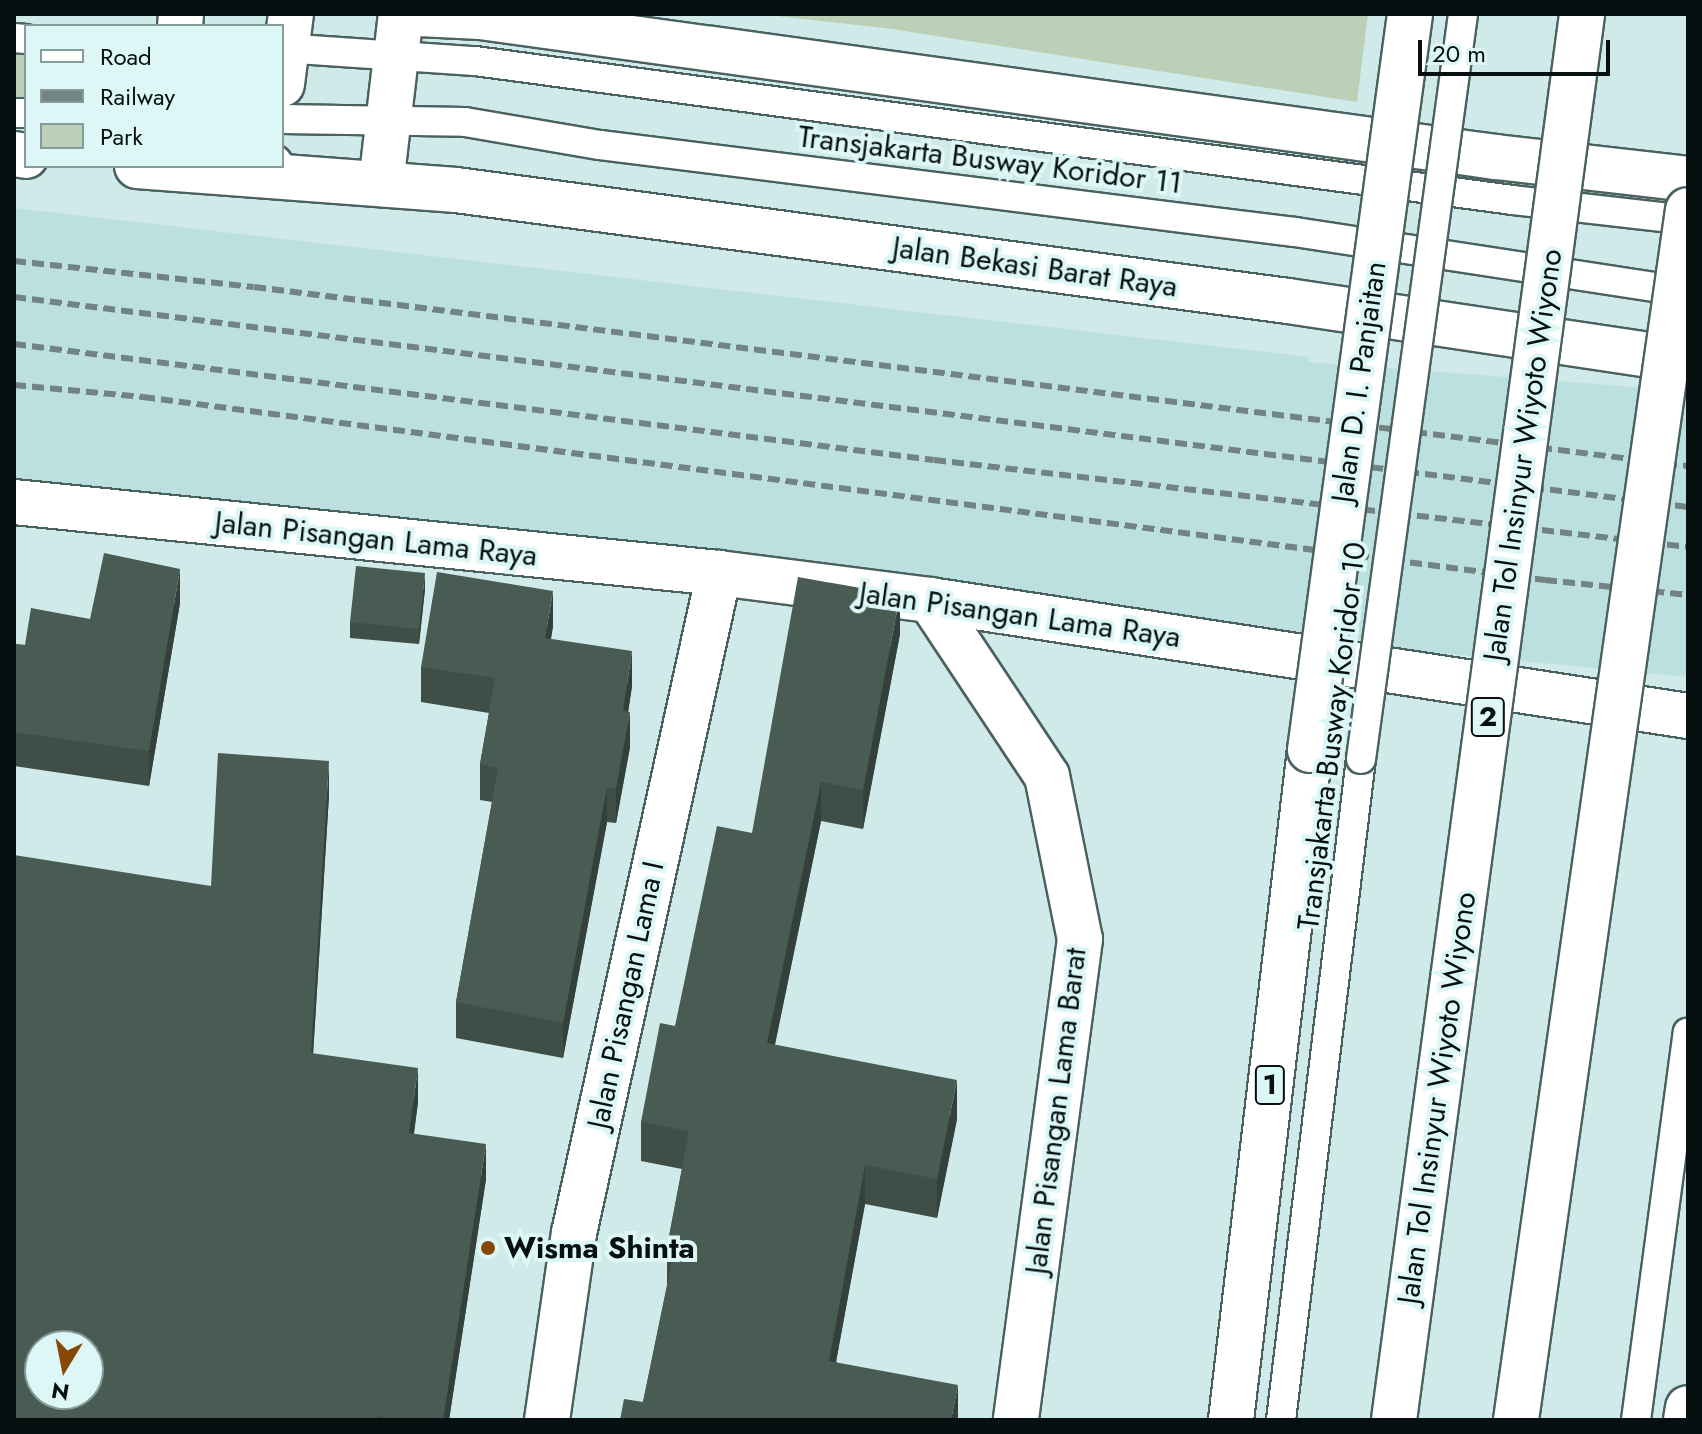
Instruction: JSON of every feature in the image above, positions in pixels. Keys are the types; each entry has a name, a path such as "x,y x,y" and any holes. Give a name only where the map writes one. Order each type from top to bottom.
{"main road":[{"path":"419,14 480,17 1496,157 1688,179"},
{"name":"Jalan D. I. Panjaitan","path":"1231,1420 1310,750 1410,14"},
{"name":"Jalan Tol Insinyur Wiyoto Wiyono","path":"1394,1420 1582,14"},
{"path":"381,184 398,35"},
{"name":"Jalan Bekasi Barat Raya","path":"182,168 271,171 472,192 1273,299 1688,361"},
{"path":"1516,1420 1688,210"},
{"name":"Jalan Pisangan Lama Raya","path":"14,502 719,573 930,600 1688,716"},
{"name":"Jalan Pisangan Lama I","path":"547,1420 574,1233 719,573"},
{"name":"Jalan Pisangan Lama Barat","path":"930,600 1047,776 1080,939 1016,1420"},
{"path":"1686,1420 1688,1408"}],"lane":[{"name":"Transjakarta Busway Koridor 10","path":"1281,1420 1361,759 1463,14"},
{"name":"Transjakarta Busway Koridor 11","path":"286,48 398,35 475,61 654,82 1512,200 1688,220"},
{"name":"Transjakarta Busway Koridor 11","path":"284,119 465,122 600,145 1295,232 1688,292"},
{"path":"1636,1420 1688,1032"}],"shaded area":[{"path":"14,208 1309,357 1309,362 1688,391 1688,677 1272,637 14,487"}],"green space":[{"path":"760,14 1368,14 1357,102 892,29"},
{"path":"14,36 24,37 24,113 14,113"}],"building":[{"path":"104,553 180,569 149,751 14,732 14,644 25,645 31,608 90,619"},
{"path":"356,566 425,573 419,629 350,622"},
{"path":"437,572 553,591 545,638 632,651 623,711 630,712 616,788 607,787 563,1023 456,1002 498,768 480,764 495,678 421,667"},
{"path":"798,577 900,595 863,790 821,782 767,1043 957,1080 937,1179 865,1165 829,1361 958,1385 951,1420 620,1420 624,1399 643,1402 675,1248 667,1247 689,1131 641,1122 660,1023 675,1026 717,826 752,833"},
{"path":"218,753 329,761 311,1053 418,1068 409,1133 486,1144 443,1420 403,1420 378,1416 378,1420 14,1420 14,855 211,886"}],"railway":[{"path":"14,261 254,287 1688,466"},
{"path":"14,297 1688,507"},
{"path":"14,344 934,460 1688,547"},
{"path":"14,385 143,397 1545,580 1688,595"}],"place":[{"name":"Wisma Shinta","path":"488,1248"}]}
